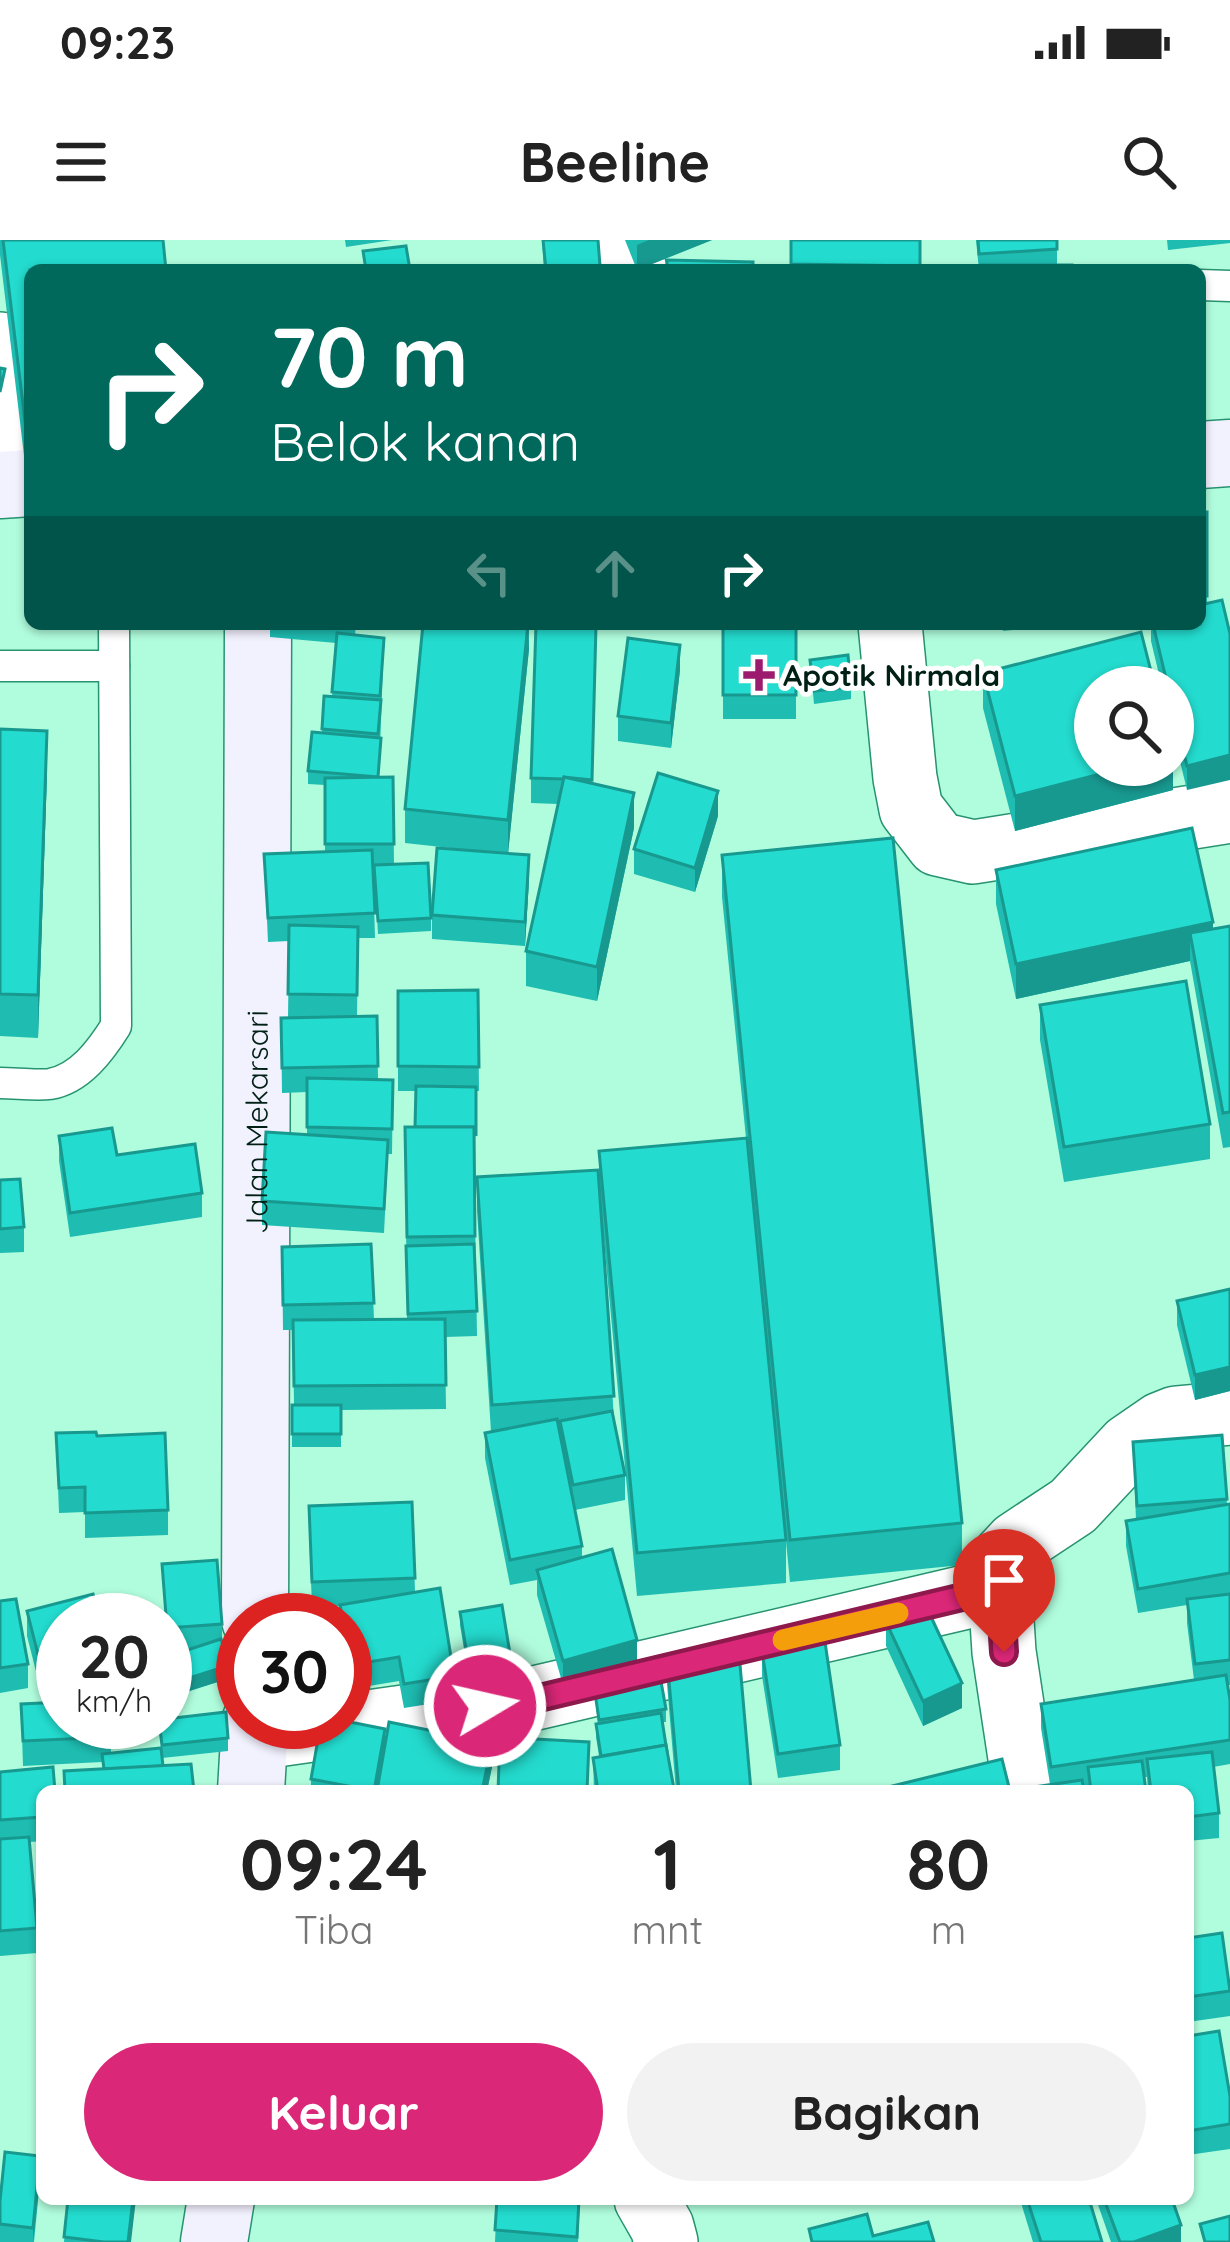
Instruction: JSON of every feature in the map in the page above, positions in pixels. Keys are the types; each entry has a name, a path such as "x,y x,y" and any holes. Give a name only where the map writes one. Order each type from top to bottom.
{"street":[{"path":"0,344 18,484"},
{"name":"Jalan Mekarsari","path":"255,1593 258,630"},
{"path":"891,630 911,809 938,844 973,852 1230,811"},
{"path":"1024,1785 1004,1652 1000,1588 1004,1557 1073,1506 1129,1446 1161,1424 1230,1413"},
{"path":"254,1750 531,1700 1000,1588"},
{"path":"214,2242 219,2205"},
{"path":"649,2205 666,2242"}],"lane":[{"path":"0,1083 53,1084 98,1054 116,1027 114,630"},
{"path":"0,666 114,666"}],"building":[{"path":"3,240 163,240 165,264 24,264 24,413"},
{"path":"543,240 598,240 600,264 545,264"},
{"path":"791,240 920,240 920,264 791,264"},
{"path":"978,240 1057,240 1057,249 979,254"},
{"path":"406,246 409,264 365,264 363,251"},
{"path":"667,260 753,262 753,264 667,264"},
{"path":"1222,600 1230,634 1230,755 1194,764 1194,666 1163,666 1154,630 1206,630 1206,604"},
{"path":"422,630 527,630 508,820 405,809"},
{"path":"536,630 596,630 592,780 531,778"},
{"name":"Apotik Nirmala","path":"723,630 796,630 796,695 723,695"},
{"path":"1141,632 1150,666 1074,666 1074,781 1015,796 983,673"},
{"path":"337,633 384,638 380,696 332,692"},
{"path":"628,638 680,645 671,723 618,716"},
{"path":"848,655 851,687 814,691 810,660"},
{"path":"324,696 381,700 378,734 322,729"},
{"path":"0,729 47,731 38,995 0,994"},
{"path":"312,732 381,738 378,777 308,771"},
{"path":"658,773 718,791 695,868 634,849"},
{"path":"393,777 394,844 325,844 325,778"},
{"path":"564,777 634,793 597,967 526,951"},
{"path":"1192,828 1213,922 1016,964 996,870"},
{"path":"893,838 962,1523 790,1540 722,855"},
{"path":"437,848 529,855 525,922 432,915"},
{"path":"372,850 375,913 268,918 264,854"},
{"path":"428,863 431,918 378,921 374,865"},
{"path":"289,925 358,927 357,995 288,994"},
{"path":"1230,926 1230,1112 1223,1113 1190,933"},
{"path":"1186,981 1210,1124 1064,1147 1040,1005"},
{"path":"478,990 479,1067 398,1066 398,991"},
{"path":"377,1016 378,1066 282,1068 281,1018"},
{"path":"307,1078 393,1080 392,1129 307,1127"},
{"path":"416,1086 476,1087 476,1136 474,1127 415,1127"},
{"path":"405,1127 474,1127 475,1236 407,1237"},
{"path":"112,1128 117,1155 195,1144 202,1193 70,1213 59,1136"},
{"path":"266,1132 388,1140 384,1209 262,1201"},
{"path":"747,1138 786,1540 637,1553 599,1151"},
{"path":"598,1170 614,1396 492,1405 477,1177"},
{"path":"20,1179 24,1227 0,1229 0,1180"},
{"path":"371,1244 374,1303 283,1305 282,1247"},
{"path":"474,1244 477,1311 408,1314 406,1246"},
{"path":"1230,1289 1230,1367 1195,1375 1177,1301"},
{"path":"445,1319 446,1385 294,1386 293,1320"},
{"path":"292,1405 341,1405 341,1434 292,1434"},
{"path":"612,1411 625,1475 573,1485 560,1421"},
{"path":"557,1419 582,1546 510,1560 485,1433"},
{"path":"96,1432 97,1436 165,1433 168,1510 85,1513 85,1487 59,1488 56,1433"},
{"path":"1222,1435 1227,1499 1137,1506 1133,1442"},
{"path":"412,1502 415,1578 312,1582 309,1506"},
{"path":"1230,1504 1230,1573 1138,1589 1126,1521"},
{"path":"612,1549 637,1640 563,1661 537,1570"},
{"path":"217,1560 216,1624 192,1626 192,1593 164,1593 162,1564"},
{"path":"440,1588 454,1676 404,1684 399,1657 372,1662 372,1600"},
{"path":"1230,1594 1230,1660 1195,1664 1187,1599"},
{"path":"16,1599 28,1664 0,1668 0,1601"},
{"path":"925,1604 962,1683 923,1701 886,1622"},
{"path":"502,1605 512,1666 470,1673 460,1612"},
{"path":"36,1609 36,1646 27,1611"},
{"path":"216,1641 216,1669 192,1677 192,1648"},
{"path":"825,1642 840,1745 778,1754 762,1651"},
{"path":"739,1653 750,1785 678,1785 667,1659"},
{"path":"1226,1675 1230,1740 1051,1767 1041,1704"},
{"path":"660,1676 666,1709 599,1720 594,1686"},
{"path":"36,1703 36,1740 23,1741 21,1704"},
{"path":"216,1713 216,1739 192,1742 192,1716"},
{"path":"661,1713 666,1745 601,1756 596,1724"},
{"path":"389,1722 492,1743 483,1785 378,1785"},
{"path":"372,1726 385,1729 375,1785 311,1779 316,1749 372,1749"},
{"path":"500,1737 589,1742 587,1785 498,1785"},
{"path":"666,1745 673,1785 597,1785 593,1758"},
{"path":"161,1749 163,1766 104,1769 102,1754"},
{"path":"1212,1752 1219,1813 1194,1816 1194,1785 1150,1785 1147,1759"},
{"path":"1002,1759 1008,1785 896,1785"},
{"path":"1142,1761 1145,1785 1090,1785 1088,1767"},
{"path":"191,1764 193,1785 65,1785 64,1771"},
{"path":"53,1767 54,1785 36,1785 36,1817 0,1820 0,1772"},
{"path":"29,1837 36,1928 0,1931 0,1839"},
{"path":"1222,1933 1230,1991 1194,1996 1194,1937"},
{"path":"1219,2031 1230,2124 1194,2130 1194,2035"},
{"path":"5,2152 36,2156 33,2228 0,2224"},
{"path":"67,2205 132,2205 128,2242 64,2237"},
{"path":"497,2205 579,2205 577,2237 495,2230"},
{"path":"1029,2205 1091,2205 1102,2242 1041,2242"},
{"path":"1106,2205 1174,2205 1181,2225 1134,2242 1120,2242"},
{"path":"867,2214 873,2236 928,2222 934,2242 812,2242 809,2229"},
{"path":"1230,2216 1230,2242 1205,2242 1200,2224"}],"slow traffic":[{"path":"783,1640 898,1613"}],"place":[{"name":"Apotik Nirmala","path":"759,675"}],"route":[{"path":"485,1706 531,1700 1000,1588 1004,1652"}]}
